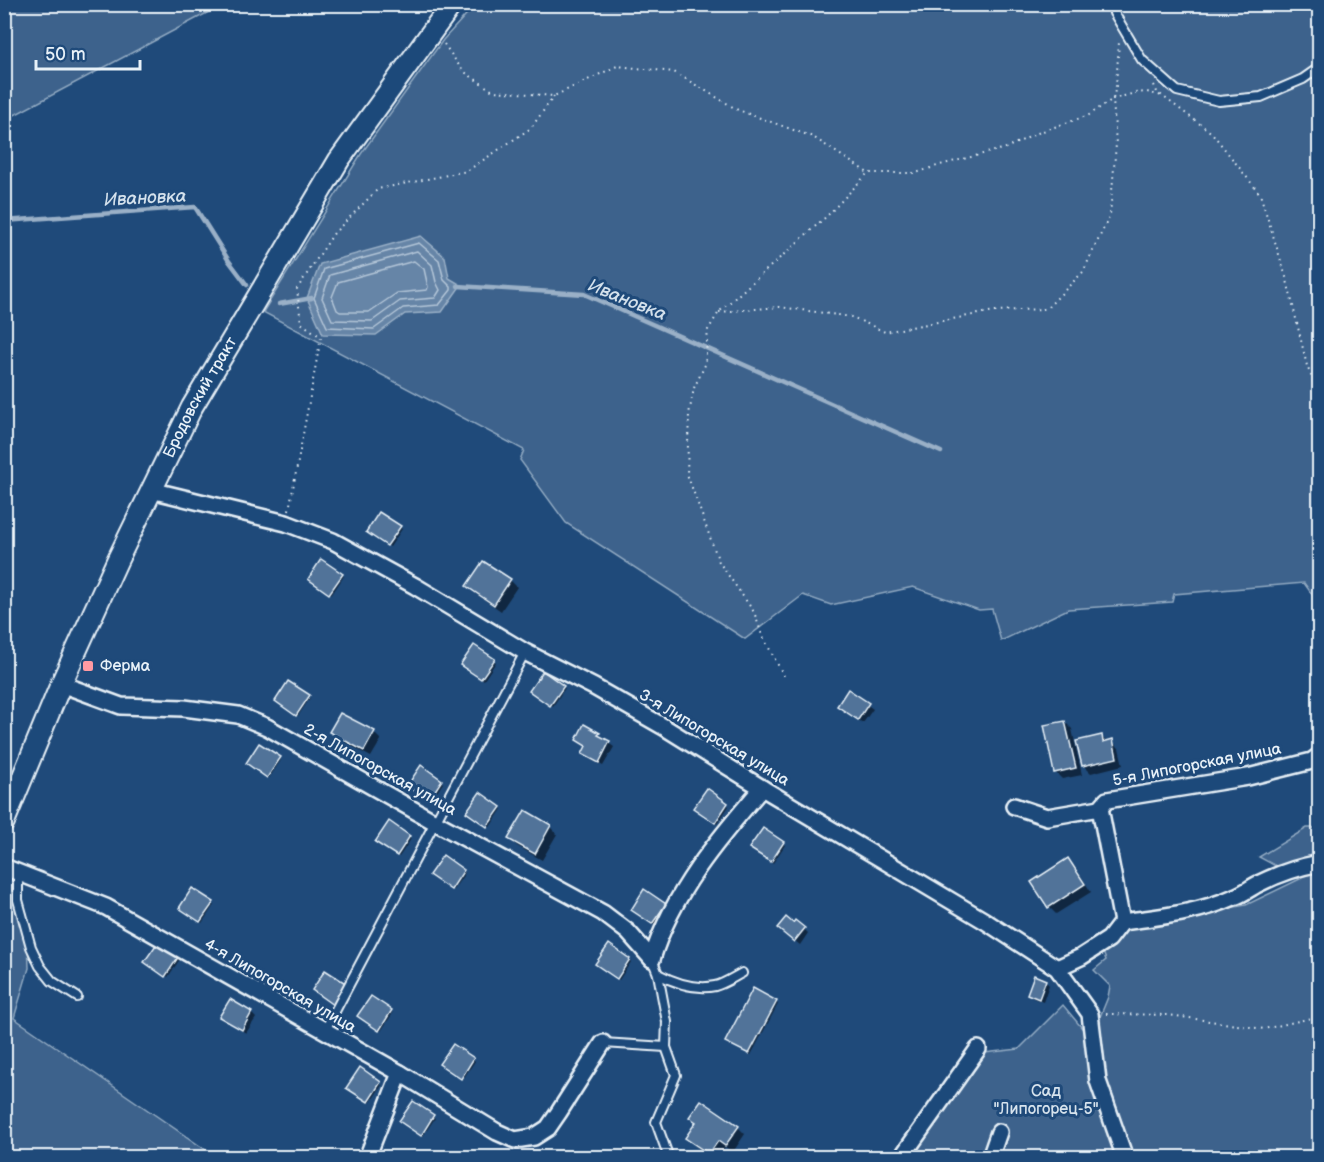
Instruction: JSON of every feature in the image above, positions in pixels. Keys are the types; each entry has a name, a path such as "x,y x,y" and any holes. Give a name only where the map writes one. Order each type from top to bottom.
{"street":[{"name":"Бродовский тракт","path":"4,822 61,684 192,407 339,160 452,4"},
{"name":"3-я Липогорская улица","path":"151,490 286,523 333,541 415,586 525,652 594,687 664,727 985,921 1057,969 1090,1014 1098,1081 1125,1158"},
{"name":"2-я Липогорская улица","path":"61,684 121,706 184,708 238,715 267,727 603,913 628,932 652,959"},
{"name":"5-я Липогорская улица","path":"1014,806 1047,817 1100,808 1107,800 1248,777 1312,761 1320,755"},
{"path":"652,959 674,906 686,886 729,826 762,788"},
{"path":"1100,808 1122,922"},
{"path":"1057,969 1109,939 1122,922 1203,909 1297,868 1320,863"},
{"name":"4-я Липогорская улица","path":"11,869 106,907 400,1073 497,1132 515,1140 534,1137 548,1128 603,1042"},
{"path":"901,1158 978,1049"},
{"path":"367,1158 400,1073"},
{"path":"990,1158 999,1132"}],"lane":[{"path":"1113,9 1142,60 1177,91 1219,101 1261,97 1303,79 1320,67"},
{"path":"324,1032 525,652"},
{"path":"11,869 31,948 40,966 52,981 77,997"},
{"path":"652,959 658,974 667,1022 666,1047 676,1075 656,1122 669,1158"},
{"path":"658,974 675,983 694,987 716,986 742,973"},
{"path":"603,1042 666,1047"}],"path":[{"path":"719,312 780,307 852,317 885,332 994,311 1046,309 1083,272 1110,215 1116,144 1113,99 1119,45 1113,9"},
{"path":"434,29 463,71 493,91 555,96"},
{"path":"1142,60 1157,92 1212,133 1260,194 1287,280 1307,366 1320,398"},
{"path":"286,523 321,338 301,323 297,289 334,233 378,189 466,171 531,128 555,96 617,66 674,72 738,110 813,137 868,173 916,173 1006,148 1040,132 1089,115 1113,99 1147,92 1162,96"},
{"path":"784,676 762,635 754,612 719,562 687,474 689,414 694,388 705,365 708,330 719,312 827,216 868,173"},
{"path":"1090,1014 1169,1015 1264,1029 1320,1016"},
{"path":"1310,1158 1320,1145"}],"green space":[{"path":"5,4 222,4 222,5 5,120"},
{"path":"475,5 1319,5 1319,604 1304,583 1174,594 1172,602 1068,609 1001,641 992,609 979,610 913,587 831,605 803,595 745,639 566,523 520,460 524,450 263,312 361,154 443,40"},
{"name":"Сад \"Липогорец-5\"","path":"1307,828 1319,828 1319,1157 909,1158 975,1054 1019,1049 1063,1005 1091,1039 1108,997 1110,986 1094,970 1106,960 1103,952 1134,920 1189,915 1246,905 1300,879 1259,857"},
{"path":"12,875 27,914 29,968 14,1018 216,1157 5,1157 4,885"}],"water":[{"path":"421,236 445,257 449,278 461,285 442,312 405,314 376,335 323,334 307,298 320,264"}],"building":[{"path":"379,512 401,526 387,546 366,532"},
{"path":"321,559 343,574 329,594 308,579"},
{"path":"483,561 511,579 494,605 466,586"},
{"path":"474,645 495,659 481,679 460,665"},
{"path":"543,671 564,686 550,706 529,691"},
{"path":"288,681 310,695 296,716 275,701"},
{"path":"848,689 869,703 858,720 837,706"},
{"path":"340,713 375,731 364,751 329,732"},
{"path":"1065,721 1076,768 1054,773 1044,725"},
{"path":"584,724 610,741 599,763 582,754 586,746 576,740"},
{"path":"1102,735 1103,742 1113,739 1117,758 1082,766 1076,741"},
{"path":"259,743 281,757 267,778 246,763"},
{"path":"421,765 442,780 429,800 407,786"},
{"path":"707,788 728,803 715,823 693,808"},
{"path":"480,792 501,807 487,827 466,812"},
{"path":"525,810 551,825 535,854 508,839"},
{"path":"389,821 410,836 397,856 375,842"},
{"path":"763,828 784,842 771,862 749,848"},
{"path":"443,855 464,870 451,890 429,875"},
{"path":"1068,858 1085,884 1048,908 1031,882"},
{"path":"192,888 214,902 200,922 179,908"},
{"path":"644,889 666,904 652,924 631,910"},
{"path":"786,917 793,923 795,920 805,928 794,942 777,928"},
{"path":"158,942 179,956 165,977 144,962"},
{"path":"609,944 630,959 617,979 595,964"},
{"path":"325,970 347,984 333,1005 312,990"},
{"path":"1034,975 1046,980 1039,999 1027,994"},
{"path":"753,988 777,1001 749,1054 725,1042"},
{"path":"371,996 392,1010 379,1031 357,1016"},
{"path":"230,999 252,1012 242,1030 219,1017"},
{"path":"453,1044 474,1058 461,1079 439,1064"},
{"path":"360,1067 381,1082 368,1102 346,1088"},
{"path":"701,1100 739,1126 725,1146 718,1141 709,1154 685,1138 696,1122 689,1117"},
{"path":"413,1101 434,1115 421,1136 399,1121"}],"waterway":[{"name":"Ивановка","path":"4,221 195,207 247,285"},
{"name":"Ивановка","path":"458,286 584,294 941,452"},
{"name":"Ивановка","path":"279,304 312,298"}],"place":[{"name":"Ферма","path":"88,666"}]}
